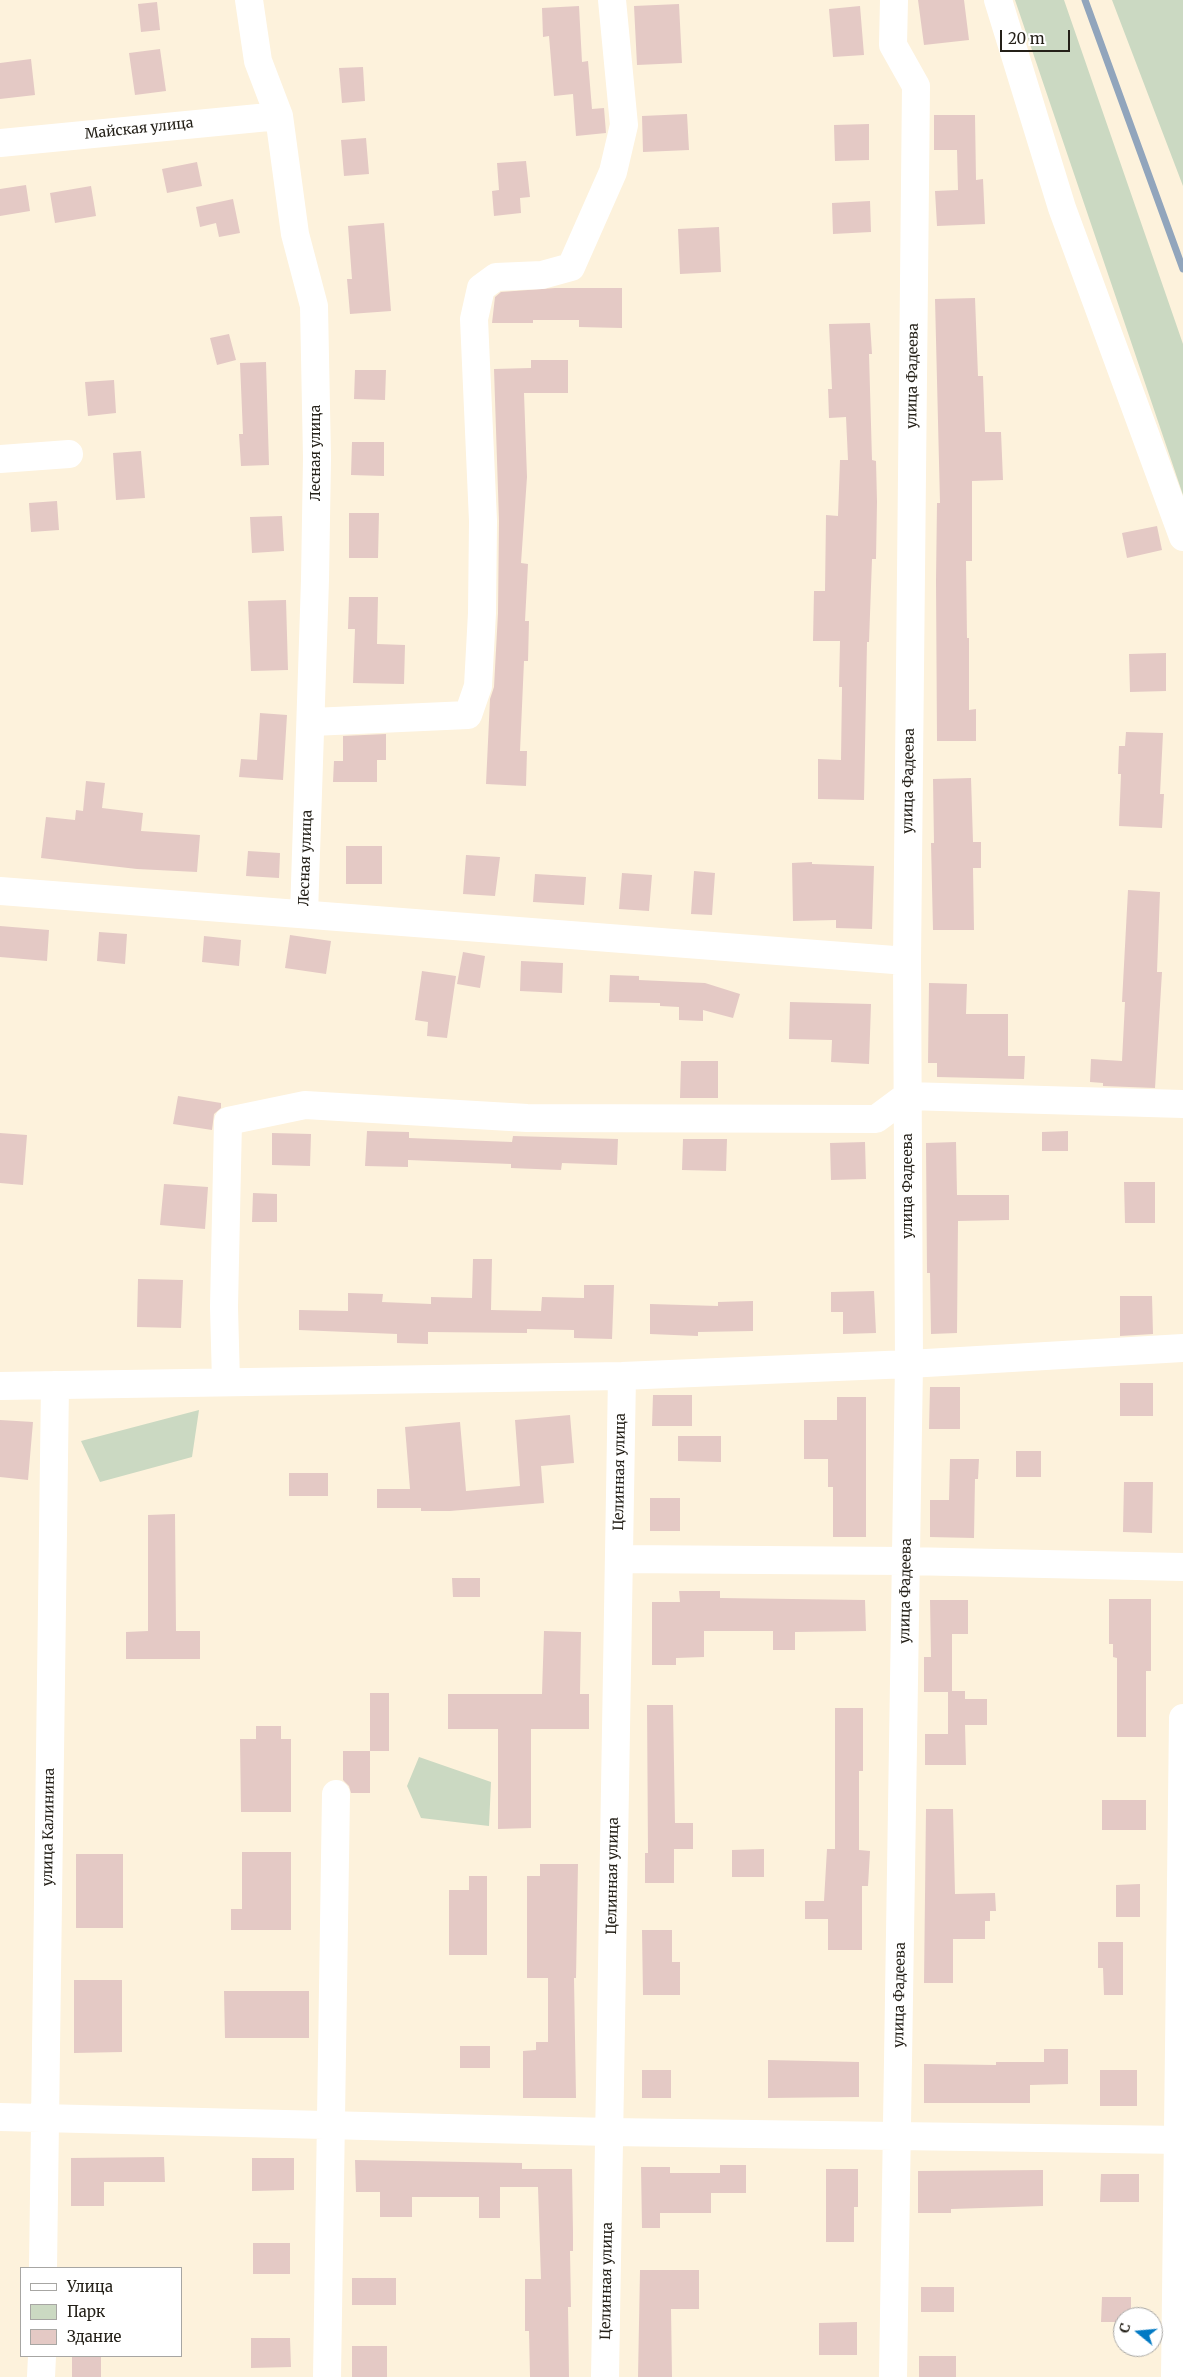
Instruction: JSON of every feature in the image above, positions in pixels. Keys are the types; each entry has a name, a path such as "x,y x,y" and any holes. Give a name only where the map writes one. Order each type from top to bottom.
{"street":[{"name":"Лесная улица","path":"249,0 258,61 279,116 295,234 314,306 317,458 312,722 304,914"},
{"path":"312,722 468,715 478,686 482,595 483,521 474,319 481,288 496,277 542,275 571,266 613,172 624,125 612,0"},
{"name":"улица Фадеева","path":"893,2377 909,1364 907,960 916,86 893,45 894,0"},
{"path":"998,0 1062,208 1183,537"},
{"name":"Майская улица","path":"0,143 279,116"},
{"path":"0,459 69,454"},
{"path":"0,891 907,960"},
{"path":"226,1382 224,1307 228,1120 304,1105 527,1118 876,1119 907,1096 1183,1104"},
{"path":"0,1386 622,1376 909,1364 1183,1348"},
{"name":"Целинная улица","path":"605,2377 622,1376"},
{"name":"улица Калинина","path":"43,2267 55,1385"},
{"path":"619,1559 906,1561 1183,1567"},
{"path":"1175,2377 1180,2140 1183,1718"},
{"path":"327,2377 336,1794"},
{"path":"0,2117 609,2132 1180,2140"},
{"path":"41,2377 42,2357"}],"green space":[{"path":"1015,0 1064,0 1183,344 1183,495"},
{"path":"1112,0 1183,0 1183,186"},
{"path":"199,1410 192,1457 100,1482 81,1441"},
{"path":"419,1757 491,1782 489,1826 421,1818 407,1786"}],"building":[{"path":"918,0 964,0 969,40 924,45"},
{"path":"157,2 160,30 141,32 138,4"},
{"path":"679,4 682,63 637,65 634,6"},
{"path":"579,6 582,62 588,61 592,109 604,108 606,133 576,136 573,94 554,96 549,36 543,37 542,8"},
{"path":"860,6 864,55 833,57 829,9"},
{"path":"160,49 166,91 135,95 129,53"},
{"path":"31,59 35,95 0,99 0,63"},
{"path":"363,67 365,101 342,103 339,68"},
{"path":"687,114 689,150 643,152 642,116"},
{"path":"934,115 975,115 976,180 983,179 985,224 937,226 935,191 958,190 957,150 934,150"},
{"path":"869,124 869,160 835,161 834,125"},
{"path":"366,138 369,174 344,176 341,140"},
{"path":"526,161 530,197 520,198 521,213 494,216 492,191 499,190 497,163"},
{"path":"197,162 202,186 167,193 162,169"},
{"path":"26,185 30,211 0,216 0,189"},
{"path":"91,186 96,216 55,223 50,193"},
{"path":"233,199 240,233 219,237 216,223 200,227 196,207"},
{"path":"870,201 871,232 833,234 832,203"},
{"path":"384,223 391,311 350,314 347,279 352,279 348,226"},
{"path":"719,227 721,272 680,274 678,229"},
{"path":"555,288 622,288 622,328 579,327 579,320 533,320 533,323 492,323 495,297 501,292"},
{"path":"975,298 978,376 983,376 985,432 1001,432 1003,480 972,481 972,561 966,561 967,638 969,638 969,710 976,709 976,741 937,741 936,581 937,503 940,503 935,299"},
{"path":"870,323 872,354 869,354 872,460 876,461 877,502 876,559 872,559 869,642 867,642 864,800 818,799 818,759 841,760 842,687 839,687 840,641 813,641 814,591 825,591 826,515 838,516 840,460 848,460 846,417 829,418 828,389 832,389 829,324"},
{"path":"229,334 236,360 217,365 210,338"},
{"path":"531,360 568,360 568,393 524,393 527,477 521,563 528,564 525,621 529,621 528,661 524,661 520,751 527,751 526,786 486,784 490,699 494,687 498,613 499,521 494,369 531,368"},
{"path":"266,362 269,465 241,466 239,434 243,434 240,363"},
{"path":"355,370 386,370 385,400 354,399"},
{"path":"114,380 116,413 88,416 85,382"},
{"path":"352,442 384,442 384,476 351,475"},
{"path":"141,451 145,498 116,500 113,453"},
{"path":"57,501 59,530 31,532 29,503"},
{"path":"349,513 379,513 378,558 349,558"},
{"path":"282,516 284,551 252,553 250,517"},
{"path":"1157,526 1162,550 1127,558 1122,533"},
{"path":"349,597 378,597 377,644 405,645 404,684 353,683 355,629 348,629"},
{"path":"286,600 288,670 251,671 248,601"},
{"path":"1166,653 1166,691 1130,692 1129,654"},
{"path":"260,713 287,715 283,780 239,777 241,759 257,760"},
{"path":"1126,732 1163,733 1160,794 1164,794 1162,828 1119,826 1121,774 1118,774 1119,746 1125,746"},
{"path":"386,734 386,760 377,760 377,782 333,782 334,761 343,761 343,736"},
{"path":"971,778 973,842 981,842 981,868 973,868 974,930 933,930 931,843 934,843 933,779"},
{"path":"86,781 105,783 102,808 143,813 141,831 200,835 197,872 137,869 41,858 46,817 75,820 76,810 83,811"},
{"path":"346,846 382,846 382,884 346,884"},
{"path":"248,851 280,853 279,878 246,876"},
{"path":"466,855 500,857 495,896 463,894"},
{"path":"812,862 812,864 874,866 872,929 836,928 836,920 793,921 792,863"},
{"path":"694,871 715,873 712,915 691,914"},
{"path":"622,873 652,875 649,911 619,909"},
{"path":"535,874 586,877 584,905 533,902"},
{"path":"1128,890 1160,892 1157,972 1162,972 1155,1088 1103,1086 1103,1083 1090,1082 1091,1059 1122,1061 1125,1002 1122,1002"},
{"path":"0,926 49,930 47,961 0,957"},
{"path":"99,932 127,934 125,964 97,961"},
{"path":"290,935 331,941 326,974 285,968"},
{"path":"204,936 241,940 239,966 202,962"},
{"path":"463,952 485,956 480,988 457,984"},
{"path":"521,961 563,963 562,993 520,991"},
{"path":"422,971 456,976 447,1038 427,1036 428,1022 415,1020"},
{"path":"610,975 639,976 639,980 705,983 740,994 733,1018 703,1010 703,1021 679,1020 679,1007 660,1006 660,1003 609,1002"},
{"path":"929,983 967,984 966,1014 1008,1014 1008,1056 1025,1056 1024,1079 937,1077 937,1063 928,1063"},
{"path":"790,1002 871,1004 869,1064 831,1062 832,1040 789,1039"},
{"path":"681,1061 718,1061 718,1098 680,1098"},
{"path":"178,1096 221,1103 221,1108 214,1114 212,1130 173,1124"},
{"path":"367,1131 409,1132 409,1138 512,1142 513,1136 618,1139 617,1165 562,1163 561,1170 511,1168 511,1164 408,1160 408,1167 365,1166"},
{"path":"1068,1131 1068,1151 1042,1151 1042,1132"},
{"path":"0,1133 27,1135 23,1185 0,1183"},
{"path":"272,1133 311,1134 310,1166 272,1165"},
{"path":"683,1139 727,1139 726,1171 682,1170"},
{"path":"865,1142 866,1179 831,1180 830,1143"},
{"path":"956,1142 957,1195 1009,1195 1009,1220 958,1221 957,1333 931,1334 930,1273 927,1273 926,1143"},
{"path":"1124,1182 1155,1182 1155,1223 1125,1223"},
{"path":"164,1184 208,1187 205,1229 160,1225"},
{"path":"253,1193 277,1194 277,1222 252,1222"},
{"path":"473,1259 492,1259 491,1310 541,1311 542,1297 584,1298 584,1285 614,1285 612,1339 574,1338 574,1330 527,1329 527,1333 428,1332 428,1344 397,1343 397,1334 299,1330 299,1310 348,1311 348,1293 383,1294 382,1302 431,1304 431,1297 472,1298"},
{"path":"138,1279 183,1280 181,1328 137,1327"},
{"path":"874,1291 876,1333 843,1334 843,1312 831,1312 831,1292"},
{"path":"1120,1296 1152,1296 1153,1334 1120,1336"},
{"path":"753,1301 753,1331 698,1332 698,1336 650,1334 650,1304 718,1306 718,1302"},
{"path":"1120,1383 1153,1383 1153,1416 1120,1416"},
{"path":"930,1387 960,1387 960,1429 929,1429"},
{"path":"653,1395 692,1395 692,1426 652,1426"},
{"path":"837,1397 866,1397 866,1537 833,1537 833,1487 828,1487 828,1459 804,1459 804,1420 837,1420"},
{"path":"570,1415 574,1463 541,1466 544,1503 450,1511 421,1511 421,1508 377,1508 377,1489 410,1489 405,1427 460,1422 466,1491 520,1486 515,1420"},
{"path":"0,1420 33,1422 28,1480 0,1477"},
{"path":"678,1436 721,1436 721,1462 678,1461"},
{"path":"1016,1451 1041,1451 1041,1477 1016,1477"},
{"path":"950,1459 979,1459 978,1479 975,1479 974,1538 930,1537 930,1500 949,1500"},
{"path":"289,1473 328,1473 328,1496 289,1496"},
{"path":"1124,1482 1153,1482 1152,1533 1123,1532"},
{"path":"650,1498 680,1498 680,1531 650,1531"},
{"path":"175,1514 176,1631 200,1631 200,1659 126,1659 126,1632 148,1631 148,1515"},
{"path":"452,1578 480,1578 480,1597 453,1597"},
{"path":"679,1591 720,1591 720,1598 865,1600 866,1631 795,1632 795,1650 773,1650 773,1631 704,1631 704,1657 676,1658 676,1665 652,1665 652,1602 680,1602"},
{"path":"1109,1599 1151,1599 1151,1671 1146,1671 1146,1737 1117,1737 1117,1658 1113,1657 1113,1644 1109,1644"},
{"path":"930,1600 968,1600 968,1634 952,1634 952,1691 965,1691 965,1699 987,1699 987,1725 965,1725 966,1765 925,1765 925,1734 948,1734 948,1692 924,1692 924,1657 931,1657"},
{"path":"544,1631 581,1632 580,1694 589,1694 589,1729 531,1729 531,1828 498,1829 498,1729 448,1729 448,1694 542,1694"},
{"path":"370,1693 389,1693 389,1751 370,1751"},
{"path":"647,1705 673,1705 675,1823 693,1823 693,1849 674,1849 674,1883 645,1883 645,1853 648,1853"},
{"path":"835,1708 863,1708 863,1771 859,1771 859,1850 870,1851 868,1886 862,1886 862,1950 828,1950 828,1919 805,1919 805,1901 824,1901 827,1849 835,1849"},
{"path":"256,1726 281,1726 281,1739 291,1739 291,1812 241,1812 240,1739 256,1739"},
{"path":"343,1751 370,1751 370,1793 351,1793 349,1786 343,1780"},
{"path":"1102,1800 1146,1800 1146,1830 1102,1830"},
{"path":"926,1809 953,1809 955,1894 995,1893 996,1911 990,1911 990,1921 985,1921 985,1939 953,1939 953,1983 924,1983"},
{"path":"764,1849 764,1877 732,1877 732,1850"},
{"path":"242,1852 291,1852 291,1930 231,1930 231,1909 242,1909"},
{"path":"76,1854 123,1854 123,1928 76,1928"},
{"path":"540,1864 578,1864 576,1978 574,1978 576,2098 523,2098 523,2051 536,2050 536,2042 548,2042 548,1978 527,1978 527,1876 540,1876"},
{"path":"469,1876 487,1876 487,1955 449,1955 449,1890 469,1890"},
{"path":"1140,1884 1140,1917 1116,1917 1116,1885"},
{"path":"642,1930 672,1930 672,1962 680,1962 680,1995 643,1995"},
{"path":"1098,1942 1123,1942 1123,1995 1104,1995 1103,1968 1098,1968"},
{"path":"74,1980 122,1980 122,2052 74,2053"},
{"path":"224,1991 309,1991 309,2038 225,2038"},
{"path":"460,2046 490,2046 490,2068 460,2068"},
{"path":"1044,2049 1068,2049 1068,2084 1030,2085 1030,2103 924,2103 924,2064 996,2065 996,2062 1044,2062"},
{"path":"768,2060 859,2062 859,2097 768,2098"},
{"path":"642,2070 671,2070 671,2098 642,2098"},
{"path":"1100,2070 1137,2070 1137,2106 1100,2106"},
{"path":"164,2157 165,2182 104,2182 104,2206 71,2206 71,2158"},
{"path":"252,2158 294,2158 294,2190 252,2191"},
{"path":"355,2160 522,2163 522,2169 572,2169 573,2251 570,2251 571,2307 568,2307 569,2377 530,2377 529,2331 525,2331 525,2279 541,2279 538,2187 500,2187 500,2218 479,2218 479,2197 412,2197 412,2217 380,2217 380,2192 356,2192"},
{"path":"720,2165 746,2165 746,2193 711,2193 711,2213 660,2213 660,2228 642,2228 641,2167 670,2167 670,2173 720,2173"},
{"path":"826,2169 858,2169 858,2207 854,2207 854,2242 826,2242"},
{"path":"1043,2170 1043,2206 951,2209 951,2213 918,2213 918,2171"},
{"path":"1101,2174 1139,2174 1139,2202 1100,2202"},
{"path":"253,2243 290,2243 290,2274 253,2274"},
{"path":"640,2270 699,2270 699,2309 671,2309 672,2377 638,2377"},
{"path":"352,2278 396,2278 396,2305 352,2305"},
{"path":"921,2287 954,2287 954,2312 921,2312"},
{"path":"1102,2297 1131,2297 1131,2307 1113,2307 1113,2322 1101,2322"},
{"path":"857,2322 857,2355 819,2355 819,2323"},
{"path":"251,2338 290,2338 291,2367 251,2368"},
{"path":"352,2346 387,2346 387,2377 352,2377"},
{"path":"919,2356 956,2356 956,2377 919,2377"},
{"path":"72,2357 101,2357 101,2377 72,2377"}],"waterway":[{"path":"1085,0 1183,269"}]}
